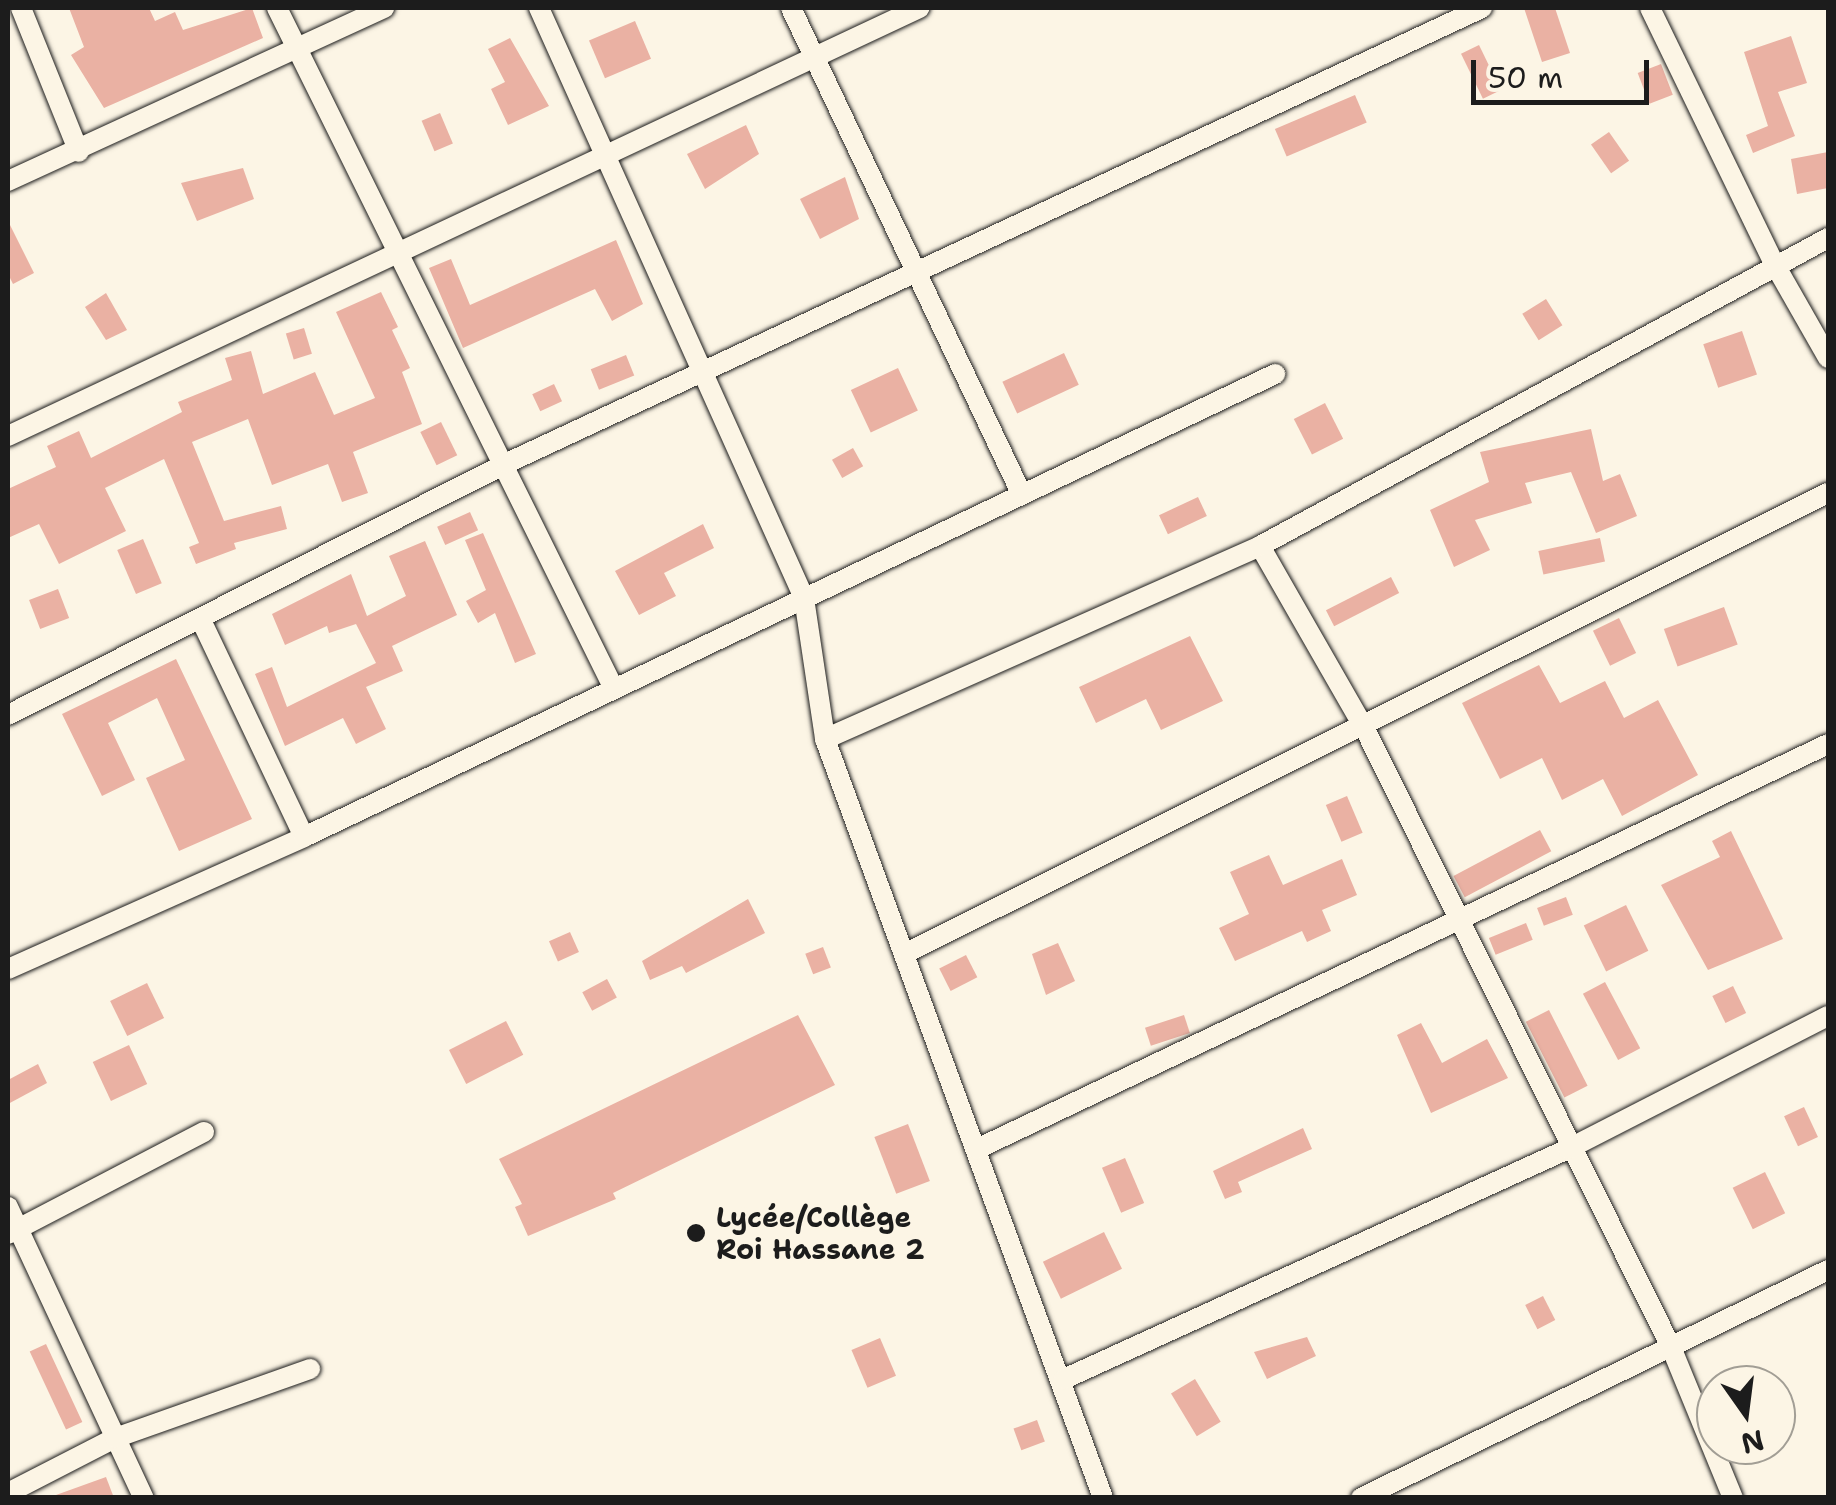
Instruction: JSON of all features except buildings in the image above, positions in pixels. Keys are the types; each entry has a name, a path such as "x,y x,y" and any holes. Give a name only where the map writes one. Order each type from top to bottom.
{"street":[{"path":"21,8 79,152"},
{"path":"277,8 395,252 507,462 614,689"},
{"path":"8,181 79,152 384,8"},
{"path":"539,8 804,598 825,739 908,952 1064,1379 1103,1498"},
{"path":"790,8 1022,495"},
{"path":"8,436 813,54 919,8"},
{"path":"8,716 507,462 704,374 1482,8"},
{"path":"1650,8 1776,265 1828,358"},
{"path":"825,739 1260,546 1828,238"},
{"path":"8,969 304,837 1275,374"},
{"path":"908,952 1365,729 1828,493"},
{"path":"1260,546 1365,729 1568,1149 1671,1347 1733,1498"},
{"path":"201,620 304,837"},
{"path":"977,1148 1828,744"},
{"path":"1064,1379 1568,1149 1828,1016"},
{"path":"12,1232 204,1132"},
{"path":"8,1208 12,1232 144,1498"},
{"path":"1361,1498 1828,1270"},
{"path":"8,1494 115,1438 310,1369"}],"place":[{"name":"Lycée/Collège Roi Hassane 2","path":"696,1233"}]}
